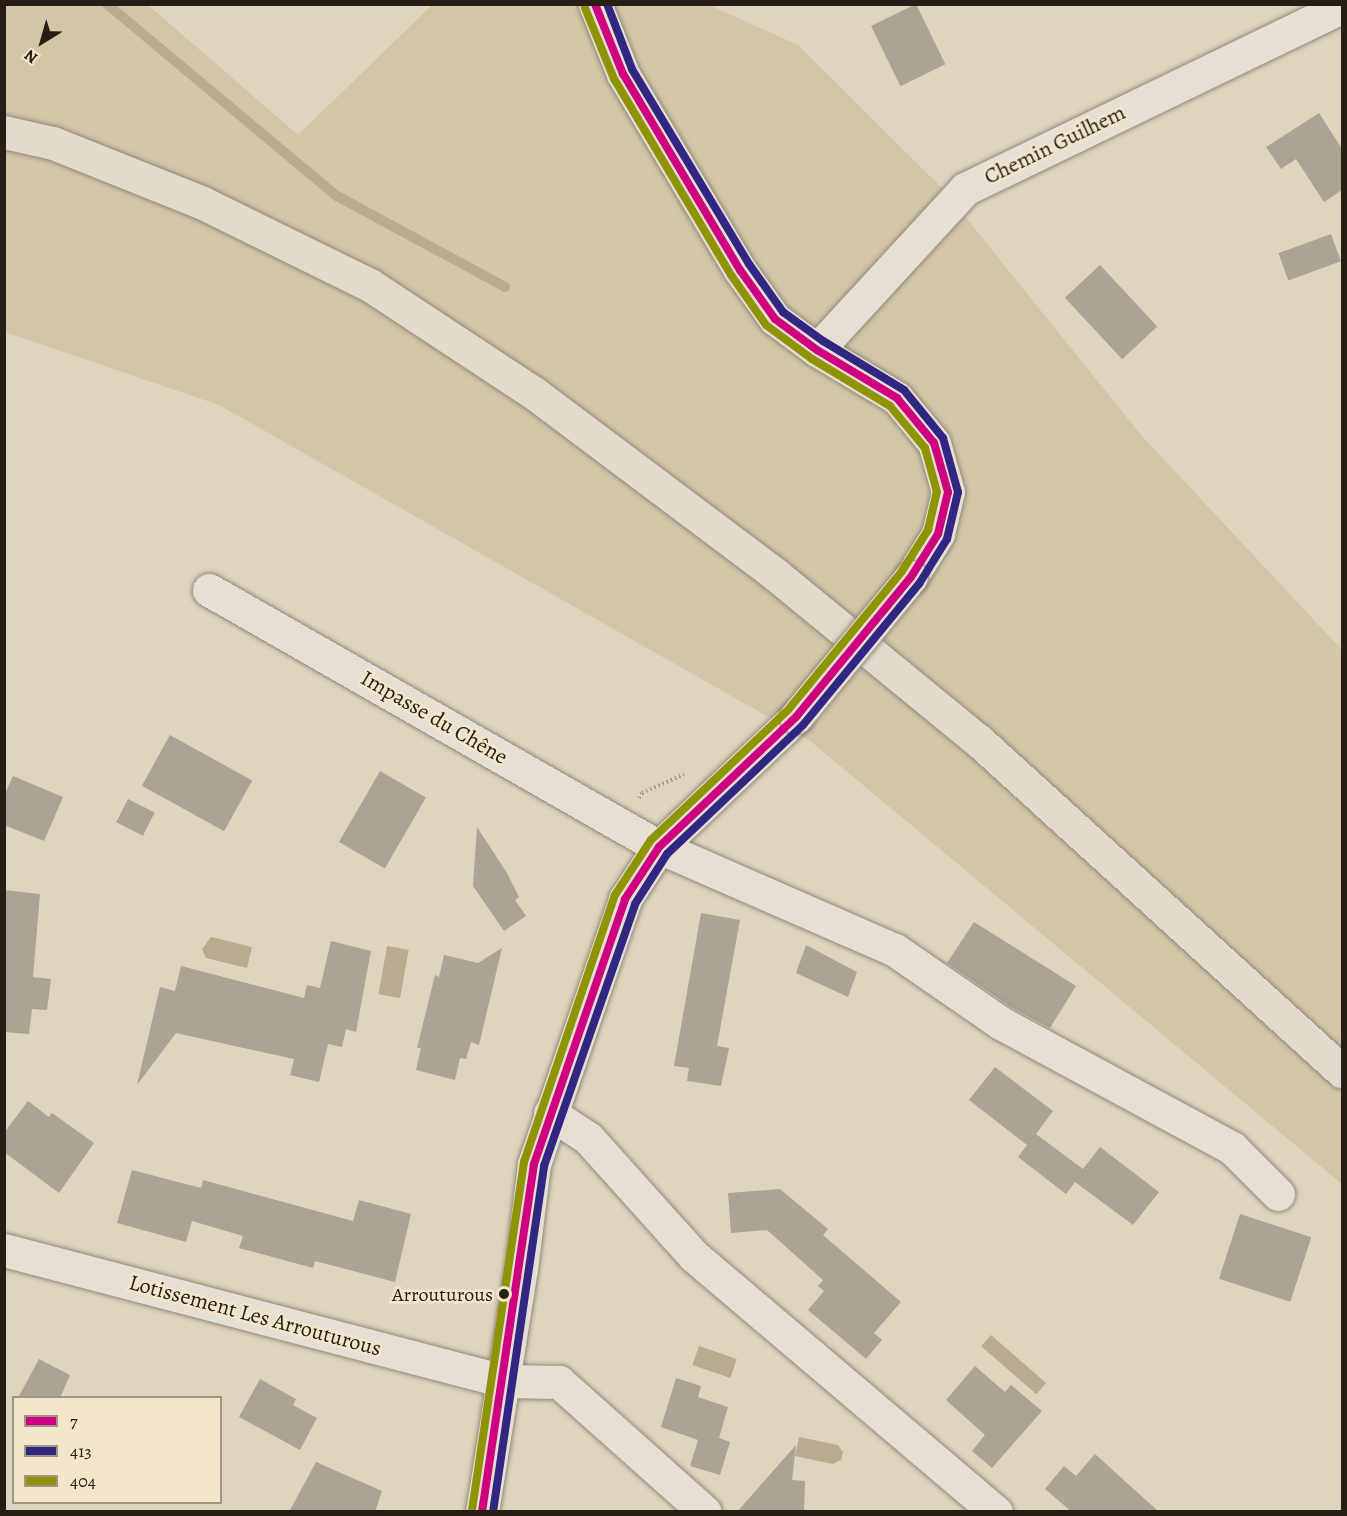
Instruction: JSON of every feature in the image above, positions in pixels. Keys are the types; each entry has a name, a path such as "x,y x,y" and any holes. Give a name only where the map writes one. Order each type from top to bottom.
{"main road":[{"path":"4,132 53,142 182,194 318,259 370,285 534,393 776,575 979,741 1342,1071"}],"street":[{"path":"482,1512 504,1381 534,1164 625,899 659,847 796,717 911,577 938,534 948,492 934,442 897,398 818,350 776,319 740,270 623,74 595,4"},
{"name":"Chemin Guilhem","path":"818,350 965,189 1342,7"},
{"name":"Impasse du Chêne","path":"209,590 659,847 895,950 1001,1023 1232,1148 1278,1194"},
{"path":"550,1113 588,1138 694,1256 996,1512"},
{"name":"Lotissement Les Arrouturous","path":"5,1249 504,1381 559,1382 705,1512"}],"shaded area":[{"path":"5,5 148,5 298,135 432,5 709,5 798,45 943,189 1141,435 1342,650 1342,1184 809,740 219,405 5,332"},
{"path":"211,937 252,947 247,968 206,958 202,949"},
{"path":"387,946 409,950 400,998 378,994"},
{"path":"991,1335 1046,1383 1036,1394 981,1346"},
{"path":"699,1346 737,1359 730,1378 692,1365"},
{"path":"799,1437 838,1445 843,1452 841,1460 833,1464 795,1456"}],"building":[{"path":"916,4 945,64 900,86 871,26"},
{"path":"1319,113 1342,149 1342,190 1324,202 1296,159 1281,169 1266,147"},
{"path":"1331,234 1341,261 1288,280 1278,253"},
{"path":"1100,265 1157,326 1122,359 1065,298"},
{"path":"170,735 252,781 224,831 142,786"},
{"path":"380,771 426,798 385,869 339,842"},
{"path":"13,776 63,797 44,841 4,825 4,796"},
{"path":"128,799 155,813 143,836 116,822"},
{"path":"477,827 507,873 519,897 515,900 526,916 504,931 473,886"},
{"path":"4,890 40,894 33,977 51,979 47,1010 32,1009 29,1034 4,1032"},
{"path":"701,913 740,920 717,1046 729,1048 721,1086 687,1081 689,1068 674,1066"},
{"path":"974,922 1076,986 1050,1028 1011,1007 947,963"},
{"path":"331,941 371,951 356,1032 346,1029 342,1047 328,1044 319,1082 290,1075 294,1059 176,1033 137,1085 160,987 175,991 181,966 304,998 307,985 320,988"},
{"path":"806,945 857,972 848,997 796,973"},
{"path":"502,948 479,1045 471,1042 466,1059 460,1058 455,1080 416,1070 421,1048 417,1048 435,975 439,977 444,955 478,963"},
{"path":"995,1067 1053,1111 1036,1134 1083,1169 1100,1147 1159,1192 1133,1225 1075,1182 1066,1194 1018,1157 1027,1145 969,1100"},
{"path":"28,1101 49,1117 52,1113 94,1143 59,1193 4,1152 4,1133"},
{"path":"132,1170 201,1188 203,1180 353,1221 359,1200 411,1214 395,1282 315,1261 313,1268 239,1248 243,1236 192,1221 186,1242 117,1223"},
{"path":"780,1189 828,1229 823,1235 901,1302 874,1333 882,1340 866,1359 808,1310 824,1291 818,1286 823,1280 767,1230 731,1233 728,1193"},
{"path":"1240,1214 1311,1237 1290,1302 1219,1279"},
{"path":"39,1359 70,1375 61,1396 19,1396"},
{"path":"975,1366 1005,1392 1011,1385 1042,1411 992,1468 972,1451 985,1435 946,1400"},
{"path":"676,1378 701,1386 698,1397 728,1407 719,1438 730,1442 720,1475 690,1466 698,1440 661,1427"},
{"path":"260,1379 296,1399 293,1405 317,1418 300,1450 239,1417"},
{"path":"796,1445 792,1480 805,1481 804,1512 737,1512"},
{"path":"1095,1454 1159,1512 1072,1512 1045,1489 1064,1466 1076,1476"},
{"path":"316,1462 382,1491 375,1512 289,1512"}],"waterway":[{"path":"107,4 337,196 505,287"}],"transit line":[{"name":"7","path":"482,1512 534,1164 625,899 659,847 796,717 911,577 938,534 948,492 934,443 897,398 817,350 775,319 740,270 623,74 595,4"},
{"name":"413","path":"493,1512 544,1166 635,904 667,854 803,725 919,584 947,539 958,492 943,438 904,390 823,341 783,312 749,264 632,69 607,4"},
{"name":"404","path":"472,1510 524,1162 615,895 651,840 788,710 902,571 928,530 937,492 925,448 890,406 812,359 766,325 731,275 614,79 585,8"}],"place":[{"name":"Arrouturous","path":"504,1294"}]}
